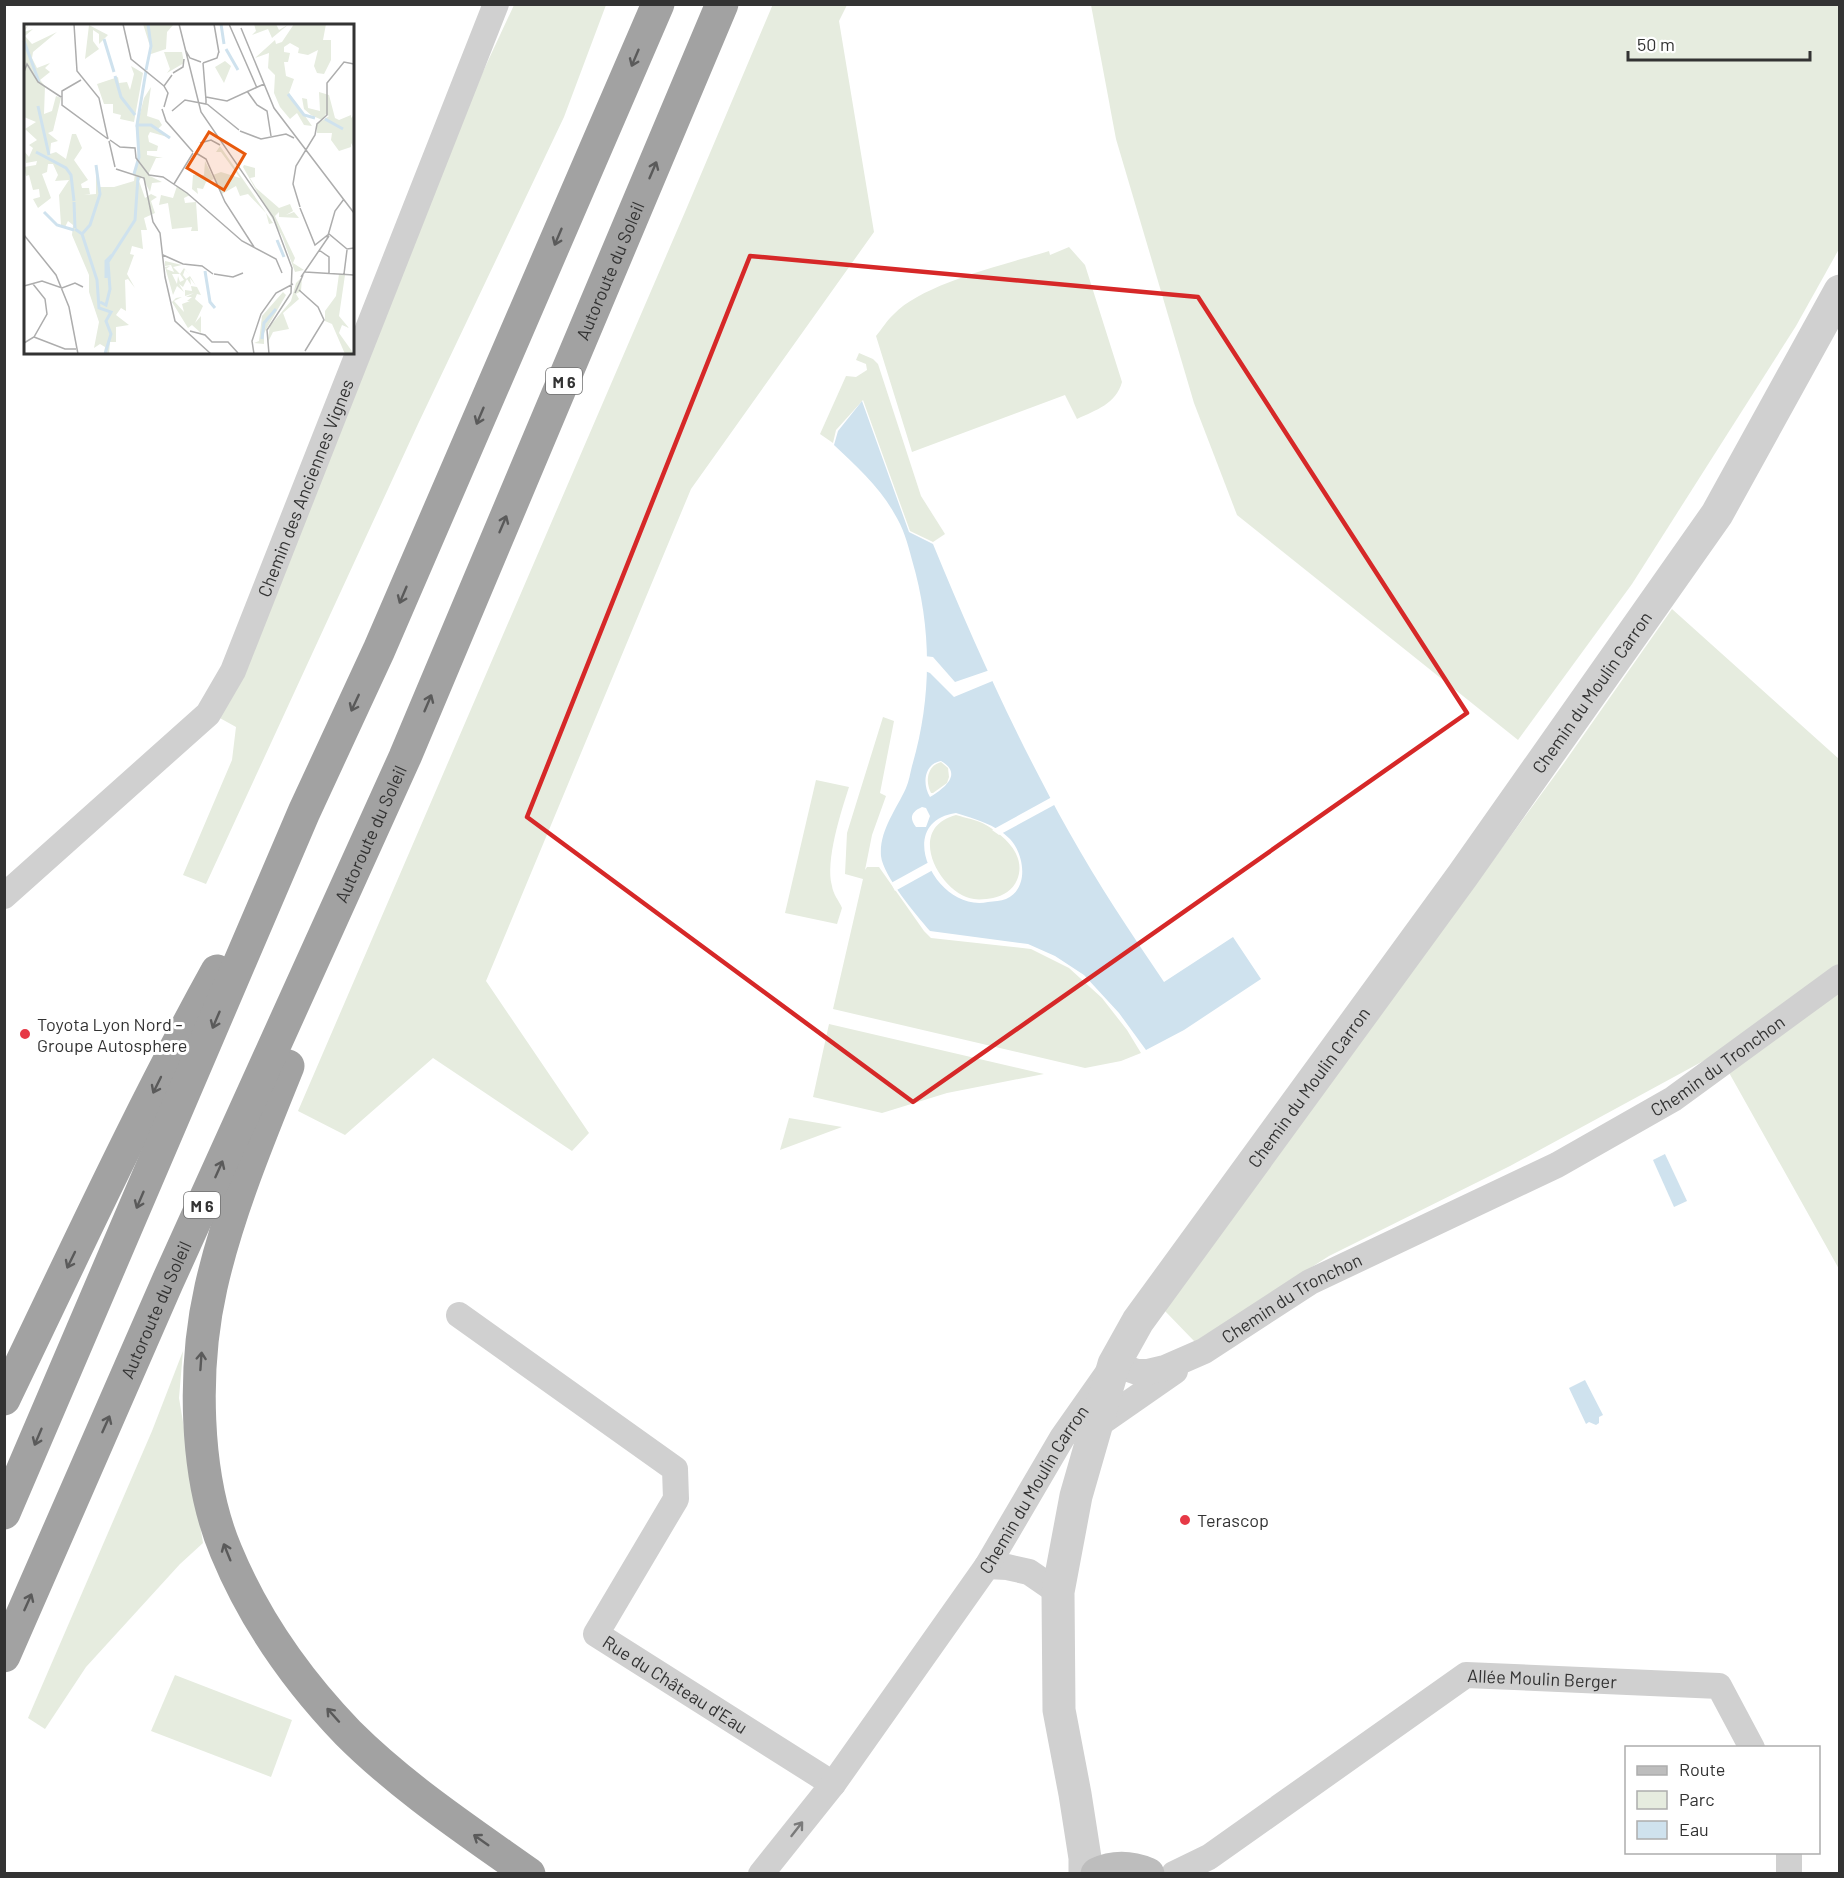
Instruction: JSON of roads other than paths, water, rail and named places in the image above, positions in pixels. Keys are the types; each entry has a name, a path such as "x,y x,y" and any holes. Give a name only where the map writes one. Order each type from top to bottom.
{"highway":[{"path":"4,1513 304,812 384,639 658,4"},
{"name":"Autoroute du Soleil","path":"4,1656 172,1273 405,757 722,4"},
{"path":"405,757 369,870 278,1092 225,1237 211,1288 203,1331 199,1402 204,1464 212,1507 225,1549 242,1588 285,1659 349,1733 391,1772 446,1816 529,1874"},
{"path":"4,1399 182,1033 304,812"}],"street":[{"name":"Chemin des Anciennes Vignes","path":"4,896 208,714 233,671 496,4"},
{"name":"Chemin du Moulin Carron","path":"760,1874 833,1784 987,1566 1062,1438 1114,1364 1138,1321 1463,875 1717,513 1839,291"},
{"name":"Chemin du Tronchon","path":"1114,1364 1137,1372 1148,1372 1165,1368 1204,1352 1310,1282 1557,1165 1673,1099 1839,976"},
{"name":"Rue du Château d'Eau","path":"459,1315 675,1469 676,1499 596,1634 833,1784"},
{"path":"1096,1426 1204,1352"},
{"path":"1085,1874 1085,1858 1075,1794 1059,1710 1058,1592 1076,1496 1114,1364"},
{"path":"987,1566 1007,1567 1029,1572 1058,1592"},
{"name":"Allée Moulin Berger","path":"1174,1874 1202,1865 1466,1675 1719,1686 1751,1746"},
{"path":"1075,1794 1108,1860 1121,1872"},
{"path":"1789,1854 1789,1874"}],"water":[{"path":"862,401 909,532 933,544 996,690 1031,762 1091,870 1164,982 1233,937 1261,979 1184,1030 1146,1050 1119,1013 1084,975 1055,956 1028,944 930,931 909,906 883,864 881,847 885,829 908,783 919,740 927,663 923,611 919,586 900,524 874,485 834,445 838,431","holes":["941,761 948,766 951,776 945,786 930,797 927,792 926,775 931,766","926,808 930,816 926,827 916,827 912,821 913,813 918,809","956,813 991,826 1010,839 1019,853 1022,870 1022,879 1014,894 1000,901 969,902 952,894 938,881 928,865 924,848 927,832 937,820"]},
{"path":"1665,1154 1687,1201 1674,1207 1653,1160"},
{"path":"1585,1380 1603,1415 1599,1417 1599,1423 1596,1425 1589,1422 1586,1424 1569,1388"}],"place":[{"name":"Toyota Lyon Nord - Groupe Autosphere","path":"25,1034"},
{"name":"Terascop","path":"1185,1520"}]}
